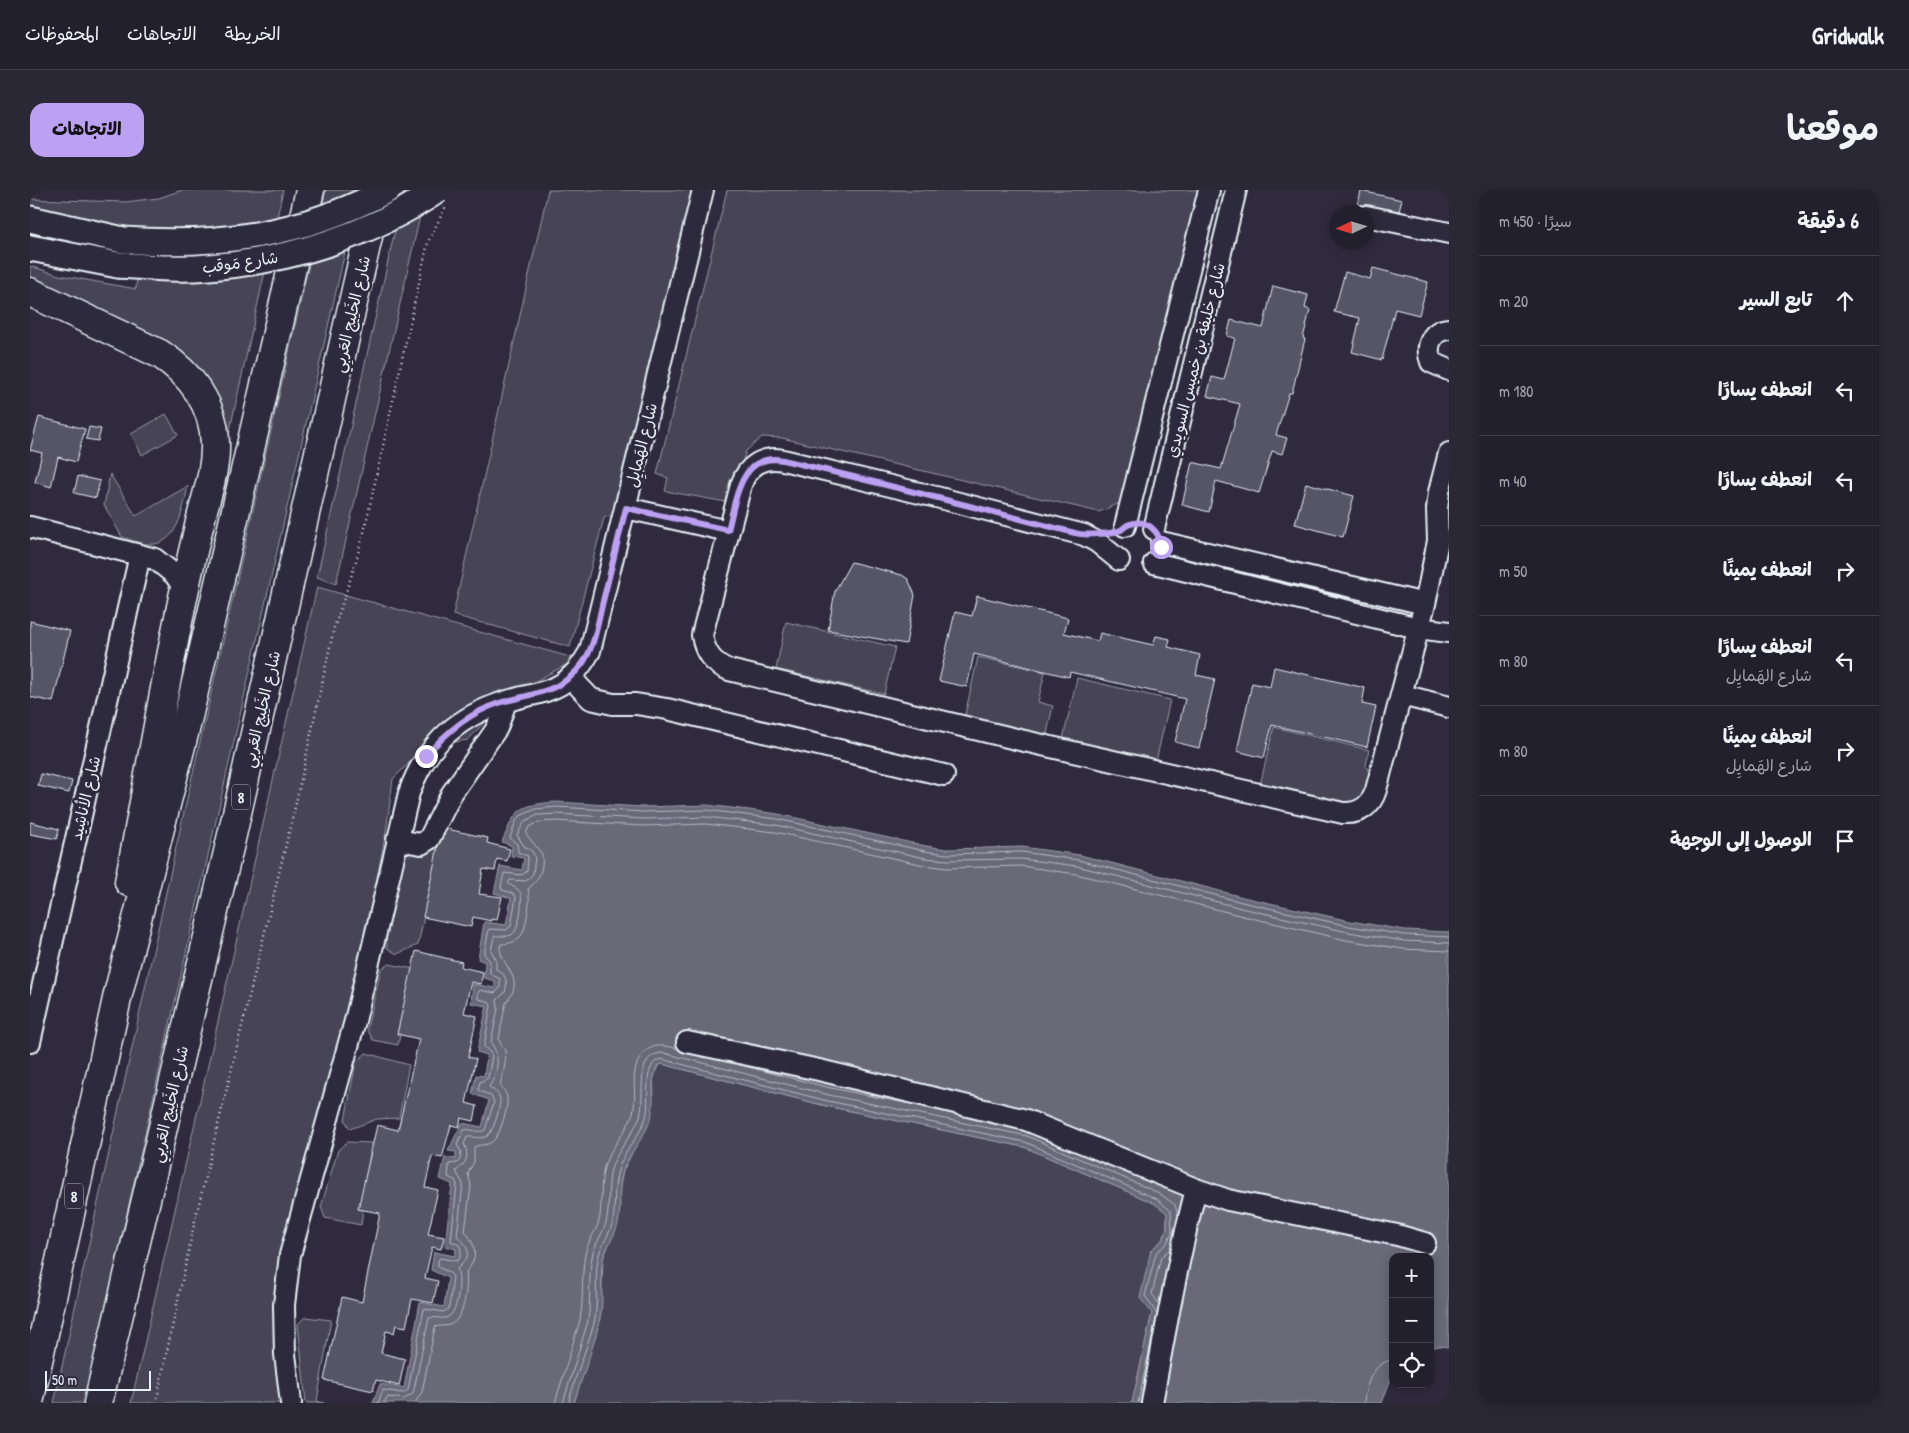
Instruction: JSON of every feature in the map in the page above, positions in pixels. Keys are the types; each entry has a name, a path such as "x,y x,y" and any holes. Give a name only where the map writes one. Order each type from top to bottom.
{"highway":[{"name":"8","path":"30,1398 118,994 186,726 310,190"},
{"name":"شارع الخَلِيج العَربِي","path":"98,1403 232,835 379,190"},
{"path":"30,292 160,354 183,372 199,391 208,408 213,424 215,443 212,475 184,590 115,957 114,979 118,994"}],"main road":[{"name":"شارع مَوقب","path":"30,219 123,240 165,243 208,242 250,237 291,228 332,215 387,190"},
{"name":"شارع مَوقب","path":"30,248 118,265 208,268 298,253 341,239 442,196"}],"street":[{"name":"شارع الهَمايِل","path":"291,1403 285,1354 284,1304 290,1254 355,1021 397,840 416,772 426,756 444,736 466,719 483,710 555,688 570,678 584,662 592,645 703,190"},
{"name":"شارع خليفة بن خميس السويدي","path":"1123,528 1209,190"},
{"name":"شارع خليفة بن خميس السويدي","path":"1157,536 1236,190"},
{"path":"1374,218 1449,233"},
{"path":"1449,329 1443,329 1436,333 1431,339 1428,354 1431,362 1449,370"},
{"path":"1449,453 1439,492 1437,509 1443,532 1438,541 1425,604 1418,628 1402,695 1374,797 1364,808 1350,814 1030,742 729,670 718,665 709,657 704,647 702,635 728,530 744,477 753,465 760,461 775,458 1084,535 1136,565 1418,628 1449,632"},
{"path":"626,508 728,530"},
{"path":"1084,535 1123,528 1140,522 1157,536 1425,604"},
{"path":"30,527 147,557 175,575 184,590"},
{"path":"1123,528 1114,544 1136,565"},
{"path":"1136,565 1160,553 1157,536"},
{"path":"147,557 171,555 194,545"},
{"name":"شارع الأناشِيد","path":"30,1042 147,557"},
{"path":"570,678 588,698 599,702 667,708 944,775"},
{"path":"1402,695 1449,707"},
{"path":"397,840 420,844 429,838 452,794 497,728 506,702"},
{"path":"686,1042 819,1070 1026,1120 1196,1189 1228,1200 1397,1235 1425,1243"},
{"path":"1152,1403 1168,1315 1196,1189"}],"path":[{"path":"156,1403 195,1220 295,807 334,628 364,532 428,242 442,215 442,196"}],"shaded area":[{"path":"182,190 283,190 227,443 207,387 30,284 30,266 59,275 136,289 140,235 30,211 30,199 125,202 159,198"},
{"path":"326,190 359,190 84,1403 54,1403 174,856"},
{"path":"404,190 426,190 336,584 317,577"},
{"path":"548,190 696,190 621,512 604,518 570,647 453,615"},
{"path":"727,190 1200,190 1132,481 1120,503 1099,512 782,438 762,437 746,451 734,487 726,502 665,491 668,478 657,474"},
{"path":"166,414 178,435 142,455 131,434"},
{"path":"110,474 136,516 188,486 181,515 173,533 158,543 148,544 122,537 104,505"},
{"path":"317,587 577,659 511,694 468,740 426,746 393,779 386,832 370,914 348,1010 281,1271 288,1403 131,1403"},
{"path":"786,622 895,647 884,694 776,669"},
{"path":"978,657 1045,672 1038,702 1053,706 1046,738 964,719"},
{"path":"1077,678 1170,700 1156,761 1063,739"},
{"path":"1274,727 1369,750 1366,766 1371,777 1370,791 1354,808 1260,785"},
{"path":"413,844 438,850 418,945 397,954 387,948 386,940 406,850"},
{"path":"389,964 414,969 398,1045 373,1040 367,1029 381,969"},
{"path":"366,1053 409,1065 399,1118 377,1119 350,1129 345,1120 356,1062"},
{"path":"662,1064 826,1106 1024,1147 1154,1203 1167,1213 1167,1225 1163,1238 1151,1250 1152,1313 1132,1403 574,1403 599,1324 603,1259 618,1222 620,1208 619,1191 623,1171 631,1155 654,1093 653,1080 658,1066"},
{"path":"347,1142 371,1143 361,1225 325,1218 321,1207 338,1150"},
{"path":"305,1317 331,1320 317,1401 324,1403 306,1403 298,1324"}],"water":[{"path":"556,802 643,807 706,805 778,814 947,849 1022,847 1080,855 1247,898 1350,921 1405,930 1449,932 1449,1347 1434,1347 1434,1253 1389,1253 1389,1384 1382,1403 1132,1403 1152,1313 1140,1298 1151,1250 1163,1240 1167,1230 1167,1213 1154,1203 1024,1147 826,1106 662,1064 657,1066 653,1078 651,1118 621,1177 618,1224 604,1255 602,1265 602,1306 599,1324 574,1403 373,1403 380,1384 404,1388 420,1302 444,1307 448,1278 431,1270 434,1252 455,1256 456,1249 445,1246 452,1184 440,1179 445,1157 456,1159 456,1152 448,1151 462,1123 482,1127 489,1100 472,1094 476,1075 484,1076 487,1055 477,1052 487,1006 471,1003 473,984 495,988 495,981 484,978 485,962 478,959 484,922 506,925 511,898 494,893 500,866 522,870 524,858 511,856 512,846 502,842 515,815 520,810 534,805"}],"building":[{"path":"1361,191 1402,200 1399,211 1374,207 1374,205 1358,204"},
{"path":"1373,268 1428,282 1419,315 1395,309 1382,360 1352,352 1360,318 1334,312 1345,272 1370,279"},
{"path":"1273,286 1308,295 1305,308 1310,310 1292,393 1289,393 1276,435 1287,438 1282,454 1272,451 1259,493 1216,481 1209,512 1182,505 1192,462 1221,469 1240,404 1207,396 1212,377 1224,380 1235,338 1227,336 1231,320 1263,328"},
{"path":"39,417 85,429 76,462 58,457 51,487 35,482 42,453 30,450"},
{"path":"89,427 101,429 98,441 86,439"},
{"path":"78,476 100,481 96,498 74,493"},
{"path":"1306,483 1354,496 1343,537 1295,524"},
{"path":"851,562 902,575 908,579 915,595 906,644 828,630 835,591"},
{"path":"977,596 1068,618 1064,633 1098,641 1100,633 1153,645 1156,636 1170,639 1168,647 1200,655 1196,675 1215,679 1199,748 1175,742 1185,699 1070,672 1069,677 974,654 967,687 939,681 955,612 972,616"},
{"path":"30,621 70,631 53,702 30,697"},
{"path":"1274,667 1365,688 1362,704 1376,707 1367,747 1272,725 1264,758 1237,751 1252,683 1270,687"},
{"path":"41,774 72,781 69,793 38,786"},
{"path":"30,822 59,829 57,839 30,834"},
{"path":"447,829 488,838 487,843 510,849 507,861 497,859 495,871 483,869 479,894 502,897 497,920 491,919 491,921 473,917 471,927 423,917 438,846"},
{"path":"416,951 462,962 461,967 483,972 481,984 471,982 464,1013 477,1016 468,1057 476,1059 466,1103 477,1106 474,1121 461,1118 459,1127 451,1125 442,1158 432,1156 425,1187 438,1190 428,1234 444,1237 441,1249 432,1247 425,1278 438,1281 433,1303 412,1299 406,1327 396,1325 394,1333 386,1331 381,1353 405,1359 399,1386 376,1380 373,1391 324,1380 342,1297 362,1302 380,1213 358,1209 377,1125 398,1130 419,1039 397,1034"}],"route":[{"path":"426,756 438,742 466,719 499,703 543,693 555,688 576,672 590,651 594,639 626,508 728,530 744,477 753,465 760,461 775,458 1084,535 1121,530 1125,526 1140,522 1154,529 1159,537 1161,547"}]}
